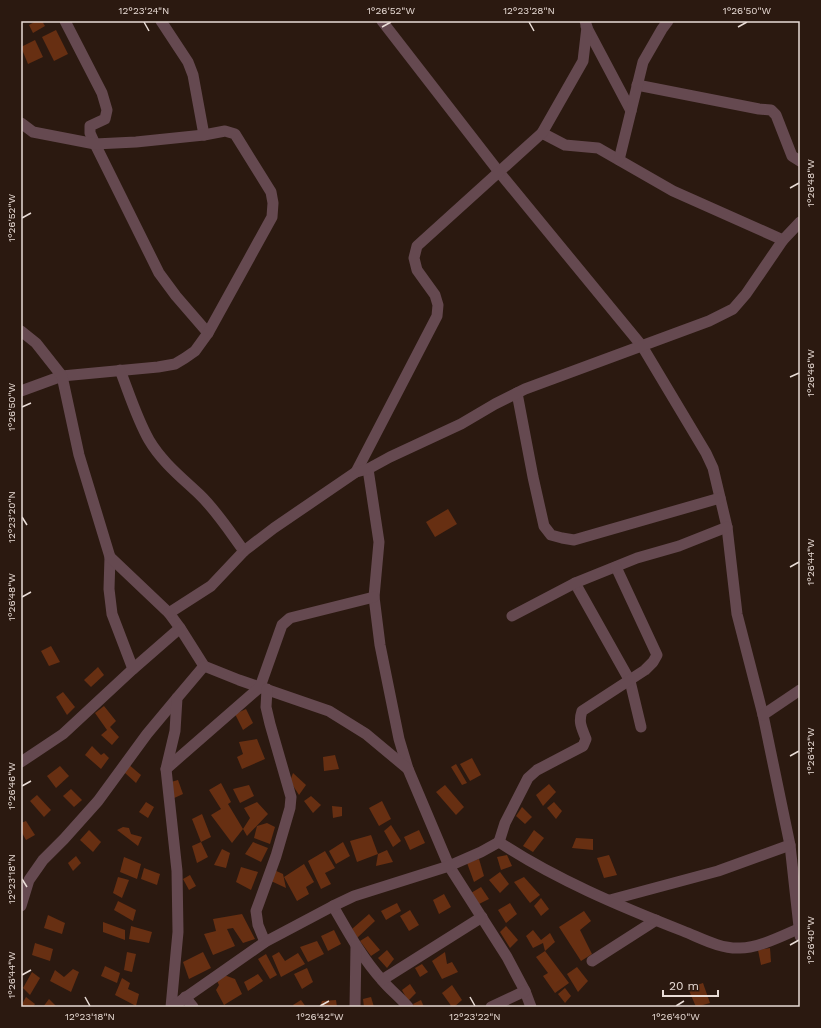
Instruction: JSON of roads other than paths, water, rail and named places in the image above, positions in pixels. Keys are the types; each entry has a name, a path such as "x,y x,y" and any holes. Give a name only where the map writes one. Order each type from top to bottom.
{"street":[{"path":"65,21 102,93 107,110 105,118 90,126 90,132 95,144 159,273 176,296 208,333"},
{"path":"161,21 188,62 193,75 204,135"},
{"path":"382,21 499,172 642,346 706,453 713,468 727,527 737,614 763,715 796,869 799,932 742,948 726,948 586,890 523,858 499,842"},
{"path":"619,160 643,62 668,21"},
{"path":"356,472 437,316 438,305 435,295 418,270 414,258 417,246 542,133 583,61 584,23"},
{"path":"584,23 631,111"},
{"path":"637,85 759,109 771,110 776,115 792,156 800,161"},
{"path":"21,123 33,132"},
{"path":"21,133 33,132 95,144 136,142 204,135 225,131 235,134 271,192 273,203 272,218 208,333 195,351 175,364 62,376 21,390"},
{"path":"542,133 565,145 598,148 673,191 783,240"},
{"path":"169,613 211,586 244,551 274,528 356,472 368,469 390,457 461,424 517,393 709,321 733,309 746,294 783,240 800,222"},
{"path":"21,331 36,343 62,376 80,455 110,557 112,614 133,669"},
{"path":"120,370 134,407 149,440 180,478 199,494 244,551"},
{"path":"517,393 544,526 551,534 574,540 720,498"},
{"path":"368,469 378,542 374,597 380,645 399,739 408,769 449,866 507,957 525,991 531,1007"},
{"path":"512,616 575,583 637,558 679,546 727,527"},
{"path":"110,557 169,613 204,666 329,711 366,734 408,769"},
{"path":"172,1007 265,942 333,906 354,896 449,866 481,852 499,842 505,823 528,778 537,770 583,746 586,739 579,719 582,711 645,670 654,662 657,655 616,567"},
{"path":"575,583 630,681 641,727"},
{"path":"265,942 258,925 256,910 278,849 290,808 290,797 270,724 263,688 282,626 290,618 374,597"},
{"path":"21,762 63,734 180,628"},
{"path":"21,906 29,880 42,860 64,839 98,801 147,734 204,666"},
{"path":"166,768 263,688"},
{"path":"763,715 800,690"},
{"path":"172,1007 178,925 177,870 166,768 175,731 177,698"},
{"path":"610,900 718,871 790,845"},
{"path":"333,906 356,946 382,980 401,998 408,1007"},
{"path":"382,980 482,917"},
{"path":"592,961 656,920"},
{"path":"355,1007 356,946"},
{"path":"491,1007 525,991"},
{"path":"185,998 193,1007"}]}
